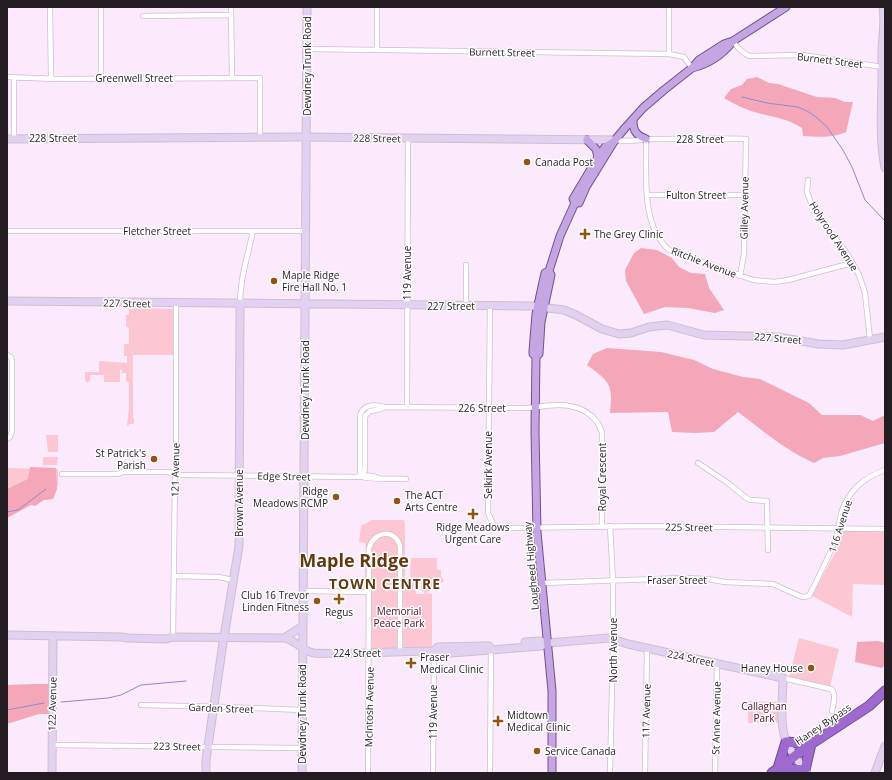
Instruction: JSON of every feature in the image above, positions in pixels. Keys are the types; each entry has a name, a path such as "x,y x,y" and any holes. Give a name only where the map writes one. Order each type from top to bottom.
{"highway":[{"name":"Haney Bypass","path":"775,771 811,744 869,706 885,691"},
{"path":"786,742 811,744 806,772 775,771 786,742"}],"main road":[{"name":"Dewdney Trunk Road","path":"302,773 307,7"},
{"name":"Lougheed Highway","path":"575,203 579,203 590,180 615,140 664,90 707,54 724,44 733,41 786,7"},
{"path":"883,7 884,19 882,59 884,67 881,140 885,168"},
{"path":"633,120 635,132 646,140"},
{"name":"228 Street","path":"10,139 307,137 615,140"},
{"path":"587,140 596,148 598,157"},
{"name":"Lougheed Highway","path":"552,773 552,696 537,527 535,406 536,356 533,354 533,351 541,307 545,273 549,271 558,241 575,203 573,199 605,147 615,140"},
{"name":"227 Street","path":"7,301 541,307 569,312 602,329 619,334 631,333 658,325 667,325 704,335 778,336 818,344 843,345 885,336"},
{"name":"Brown Avenue","path":"206,773 208,747 223,638 239,546 240,304"},
{"path":"284,638 303,626"},
{"name":"224 Street","path":"7,635 166,639 173,637 284,638 291,640 312,653 434,651 438,654 491,648 541,646 548,643 606,638 783,678"},
{"name":"122 Avenue","path":"52,773 56,636"},
{"path":"783,678 783,725 786,742 806,772"},
{"path":"875,773 885,746"}],"street":[{"path":"50,7 51,78"},
{"path":"101,7 101,79"},
{"path":"232,7 232,78"},
{"path":"377,7 377,50"},
{"path":"669,7 669,54"},
{"path":"143,16 231,16"},
{"name":"Burnett Street","path":"733,41 738,49 749,56 802,55 884,67"},
{"name":"Burnett Street","path":"307,49 669,54 684,57 692,68"},
{"name":"Greenwell Street","path":"7,77 101,79 260,78 260,137"},
{"path":"10,139 14,78"},
{"name":"228 Street","path":"615,140 629,142 646,140 720,138 746,139"},
{"name":"119 Avenue","path":"407,407 408,139"},
{"name":"Gilley Avenue","path":"740,276 744,254 746,139"},
{"name":"Ritchie Avenue","path":"646,140 648,211 660,240 669,250 757,281 779,282 852,263"},
{"name":"Holyrood Avenue","path":"808,180 807,192 813,208 848,255 859,275 865,293 870,339"},
{"name":"Fulton Street","path":"647,195 744,195"},
{"name":"Fletcher Street","path":"7,231 306,231"},
{"name":"Brown Avenue","path":"240,304 242,278 253,231"},
{"path":"466,265 466,306"},
{"name":"121 Avenue","path":"173,637 176,469 176,303"},
{"name":"Selkirk Avenue","path":"490,306 488,513 494,526"},
{"path":"7,355 11,357 12,361 12,431 9,438"},
{"name":"226 Street","path":"362,477 360,414 369,406 529,408 535,406 553,405 576,408 589,414 600,427"},
{"path":"362,477 365,468 365,416 370,411 384,407"},
{"name":"Royal Crescent","path":"600,427 602,435 602,527"},
{"path":"698,463 750,500 767,501 768,550"},
{"name":"116 Avenue","path":"809,596 829,557 844,506 852,492 868,478 885,470"},
{"name":"Edge Street","path":"62,474 168,472 175,474 239,476 362,477 366,479 406,479"},
{"name":"225 Street","path":"494,526 510,528 610,526 885,529"},
{"name":"North Avenue","path":"610,526 614,581 610,773"},
{"name":"McIntosh Avenue","path":"368,773 369,548 370,543 379,534 390,534 396,539 400,548 400,652"},
{"path":"174,576 218,577 233,580"},
{"name":"Fraser Street","path":"542,583 684,578 708,579 725,582 773,584 802,597 809,596"},
{"path":"304,592 369,592"},
{"path":"490,773 491,648"},
{"name":"117 Avenue","path":"645,773 647,648"},
{"name":"119 Avenue","path":"433,773 434,651"},
{"name":"St Anne Avenue","path":"715,773 717,663"},
{"name":"224 Street","path":"783,678 830,688 834,691 832,711"},
{"name":"Garden Street","path":"141,705 302,710"},
{"name":"223 Street","path":"52,745 302,748"}],"green space":[{"path":"129,308 174,309 174,368 173,355 133,355 134,424 129,424 127,426 129,383 126,381 126,373 122,373 122,370 120,370 120,382 104,382 104,375 90,375 90,380 87,383 85,380 85,372 99,372 99,361 127,363 127,356 124,356 124,344 129,344 129,328 126,327 126,315 129,315"},
{"path":"46,435 58,435 58,452 48,452"},
{"path":"43,457 58,457 57,465 43,465"},
{"path":"7,468 58,469 58,486 43,487 7,505"},
{"name":"Memorial Peace Park","path":"372,520 404,520 405,578 412,578 410,577 411,558 437,558 437,570 441,570 441,576 444,581 426,593 432,594 432,647 405,648 402,645 398,645 395,649 373,650 372,648 370,590 365,589 365,566 367,558 365,543 359,542 361,526","holes":["412,578 421,579 421,588 425,594 416,594 416,590 413,589 414,580"]},
{"path":"844,531 885,531 885,585 853,584 852,617 812,596 837,549 841,535"},
{"path":"799,638 839,649 830,686 789,677"},
{"name":"Callaghan Park","path":"748,701 778,702 778,709 780,712 779,723 748,723"}],"shaded area":[{"path":"757,77 769,83 778,84 817,97 835,98 845,102 853,102 846,132 831,136 803,136 802,128 791,122 749,110 724,98 731,89 742,85 747,79"},
{"path":"641,248 657,250 672,258 679,267 691,273 705,274 709,288 724,310 715,313 688,308 665,307 644,314 626,281 625,270 634,253"},
{"path":"607,348 661,352 694,360 713,369 743,377 760,379 809,403 822,415 860,415 873,421 885,415 885,443 840,456 823,458 814,463 784,446 738,412 714,432 695,433 672,432 668,412 610,413 611,396 608,384 601,376 587,365 593,354"},
{"path":"30,467 56,468 57,489 53,499 44,500 35,506 31,505 7,518 7,489 28,479"},
{"path":"878,641 885,643 885,665 882,668 855,662 857,642"},
{"path":"53,684 52,714 39,714 7,724 7,685"}],"waterway":[{"path":"742,97 767,103 798,107 816,117 827,127 843,150 852,167 865,200 885,221"},
{"path":"7,512 18,510 46,489"},
{"path":"61,702 108,698 121,695 141,685 186,681"},
{"path":"7,710 44,703"}],"place":[{"name":"Canada Post","path":"527,162"},
{"name":"The Grey Clinic","path":"585,234"},
{"name":"Maple Ridge Fire Hall No. 1","path":"274,281"},
{"name":"St Patrick's Parish","path":"154,459"},
{"name":"Ridge Meadows RCMP","path":"336,497"},
{"name":"The ACT Arts Centre","path":"397,501"},
{"name":"Ridge Meadows Urgent Care","path":"473,514"},
{"name":"Regus","path":"339,599"},
{"name":"Club 16 Trevor Linden Fitness","path":"317,601"},
{"name":"Fraser Medical Clinic","path":"411,663"},
{"name":"Haney House","path":"811,668"},
{"name":"Midtown Medical Clinic","path":"498,721"},
{"name":"Service Canada","path":"537,751"}],"district":[{"name":"Maple Ridge","path":"354,561"},
{"name":"TOWN CENTRE","path":"385,584"}]}
